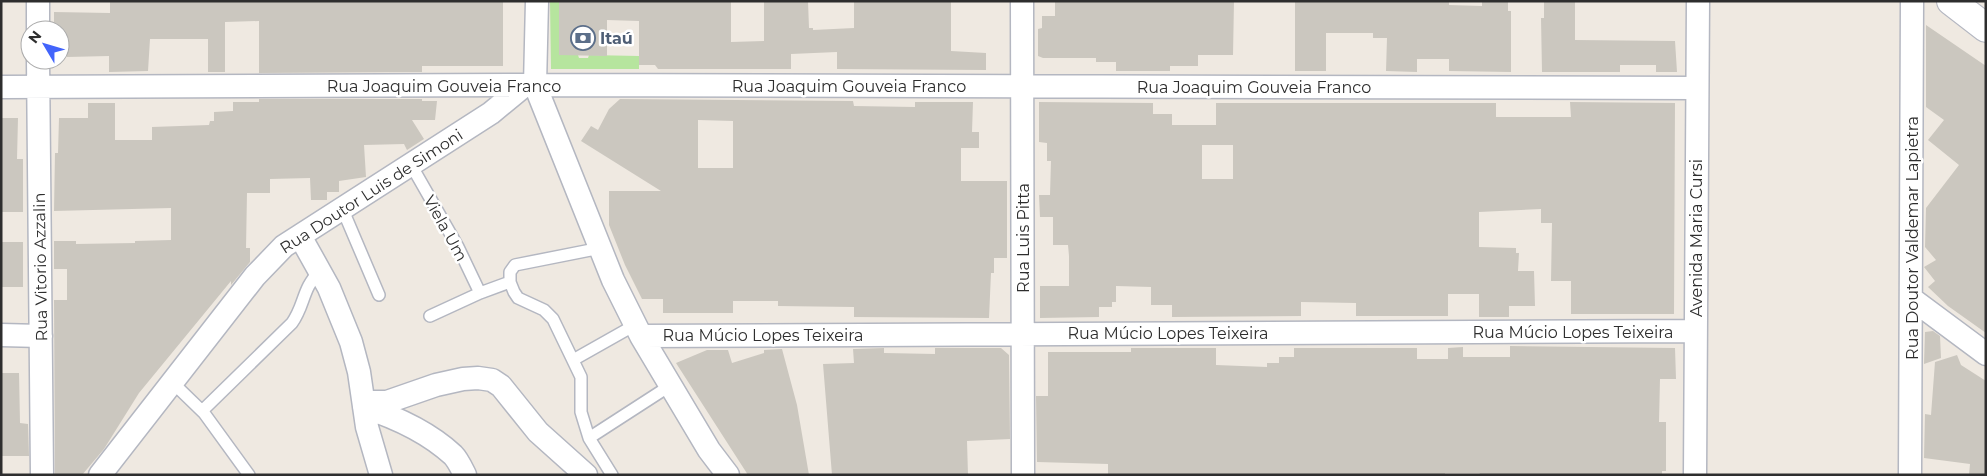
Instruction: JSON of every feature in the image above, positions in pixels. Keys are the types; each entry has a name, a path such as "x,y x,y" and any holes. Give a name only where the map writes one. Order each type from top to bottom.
{"street":[{"path":"38,1 38,20"},
{"path":"537,1 530,85 613,280 638,330 709,450 728,475"},
{"name":"Rua Luis Pitta","path":"1022,1 1023,475"},
{"name":"Avenida Maria Cursi","path":"1695,475 1698,1"},
{"name":"Rua Doutor Valdemar Lapietra","path":"1910,475 1912,1"},
{"path":"1951,1 1986,28"},
{"name":"Rua Vitorio Azzalin","path":"38,70 42,475"},
{"name":"Rua Joaquim Gouveia Franco","path":"1,87 530,85 1697,88"},
{"name":"Rua Doutor Luis de Simoni","path":"100,475 255,276 284,246 410,163 492,113 530,85"},
{"path":"300,236 320,271 351,342 381,475"},
{"path":"1912,299 1986,354"},
{"name":"Rua Múcio Lopes Teixeira","path":"638,330 1024,333 1696,331"},
{"path":"1,335 42,336"},
{"path":"364,405 391,401 420,389 463,379 478,378 492,380 501,386 549,443 586,475"},
{"path":"364,405 406,424 460,465 480,475"}],"lane":[{"name":"Viela Um","path":"410,163 458,247 480,293"},
{"path":"342,208 379,295"},
{"path":"601,248 520,264 510,272 510,282 518,298 544,310 553,319 581,377 581,412 589,438 612,475"},
{"path":"202,411 292,323 298,315 308,283 320,271"},
{"path":"430,316 480,293 510,282"},
{"path":"572,360 638,330"},
{"path":"172,382 202,411 249,475"},
{"path":"589,438 671,386"}],"green space":[{"path":"550,1 559,1 560,55 578,55 579,58 588,58 589,55 639,56 639,69 551,69"}],"building":[{"path":"110,1 503,1 503,66 422,66 422,72 259,73 259,21 225,22 225,72 208,72 208,39 150,39 148,71 109,72 109,56 70,57 70,20 54,20 54,12 110,13"},
{"path":"559,1 731,1 731,42 764,41 764,1 808,1 809,28 813,28 813,30 854,28 854,1 951,1 951,51 986,53 986,70 837,69 837,52 791,54 791,69 658,69 655,65 639,65 639,21 607,20 607,56 559,55"},
{"path":"1055,1 1234,1 1233,55 1198,55 1198,66 1170,66 1170,71 1116,71 1116,62 1096,62 1096,58 1043,58 1038,56 1038,29 1042,28 1042,16 1055,16"},
{"path":"1295,1 1449,1 1449,5 1482,6 1482,1 1508,1 1508,11 1511,11 1511,72 1449,71 1449,59 1417,59 1417,72 1386,71 1387,38 1373,38 1373,33 1326,33 1326,71 1295,71"},
{"path":"1544,1 1575,1 1575,40 1675,41 1677,72 1656,72 1656,65 1620,65 1620,72 1542,72 1541,18 1544,18"},
{"path":"1926,25 1986,66 1986,333 1948,306 1928,287 1935,281 1924,267 1936,260 1925,247 1926,208 1959,165 1928,140 1944,120 1926,107"},
{"path":"259,99 422,99 422,101 437,101 435,120 412,120 424,139 407,150 404,144 364,145 366,177 339,181 339,192 327,192 327,200 311,200 310,178 270,179 270,193 247,193 246,248 250,248 250,262 231,285 231,281 139,393 104,449 82,475 55,475 54,300 67,300 67,269 54,269 54,241 76,241 76,244 171,240 171,208 54,211 55,153 58,153 59,118 88,118 88,103 115,103 115,140 152,140 152,127 209,125 210,121 214,121 214,112 233,111 233,102 259,102"},
{"path":"620,99 853,101 854,106 915,107 915,102 973,102 972,132 979,132 979,148 961,148 961,181 1007,181 1007,258 994,258 994,273 991,273 989,318 854,317 854,307 778,306 778,301 733,301 733,313 663,313 663,299 642,299 625,265 609,225 609,191 661,191 581,141 591,126 598,130 609,109","holes":["698,120 733,121 733,168 698,168"]},
{"path":"1039,102 1153,103 1153,114 1172,114 1172,125 1216,125 1216,103 1496,103 1496,117 1571,117 1570,102 1675,103 1674,314 1571,314 1571,281 1551,281 1552,223 1541,223 1541,209 1479,212 1479,247 1516,248 1516,253 1519,253 1518,271 1534,271 1535,306 1509,306 1509,317 1479,317 1479,294 1448,294 1448,316 1356,316 1356,303 1301,302 1301,316 1172,317 1172,305 1151,305 1151,287 1116,286 1116,302 1112,302 1112,307 1099,307 1099,317 1040,318 1040,286 1069,286 1069,256 1068,245 1053,245 1053,217 1040,217 1039,195 1050,195 1051,161 1047,161 1047,143 1039,142","holes":["1202,145 1233,145 1233,179 1202,179"]},
{"path":"1,118 18,118 17,159 23,159 23,212 1,212"},
{"path":"1,242 23,242 23,287 1,287"},
{"path":"1933,331 1940,336 1941,358 1924,364 1925,332"},
{"path":"1510,346 1675,348 1676,379 1660,379 1659,422 1666,422 1666,471 1662,471 1662,475 1479,475 1480,473 1445,473 1445,475 1108,475 1108,464 1037,462 1036,396 1048,396 1048,352 1131,352 1131,348 1216,348 1216,365 1267,367 1267,363 1279,363 1279,357 1294,357 1294,348 1417,348 1417,359 1448,359 1448,348 1463,347 1463,357 1510,357"},
{"path":"884,348 884,353 935,354 935,348 1001,348 1009,355 1010,439 967,441 968,475 832,475 823,364 854,363 853,349"},
{"path":"782,349 797,405 809,475 748,475 676,363 707,350 728,350 732,363 764,353 764,350"},
{"path":"1957,355 1961,365 1986,381 1986,475 1969,475 1970,464 1924,458 1925,414 1931,415 1935,362"},
{"path":"1,373 19,373 20,423 28,424 29,456 1,456"}],"place":[{"name":"Itaú","path":"583,38"}]}
